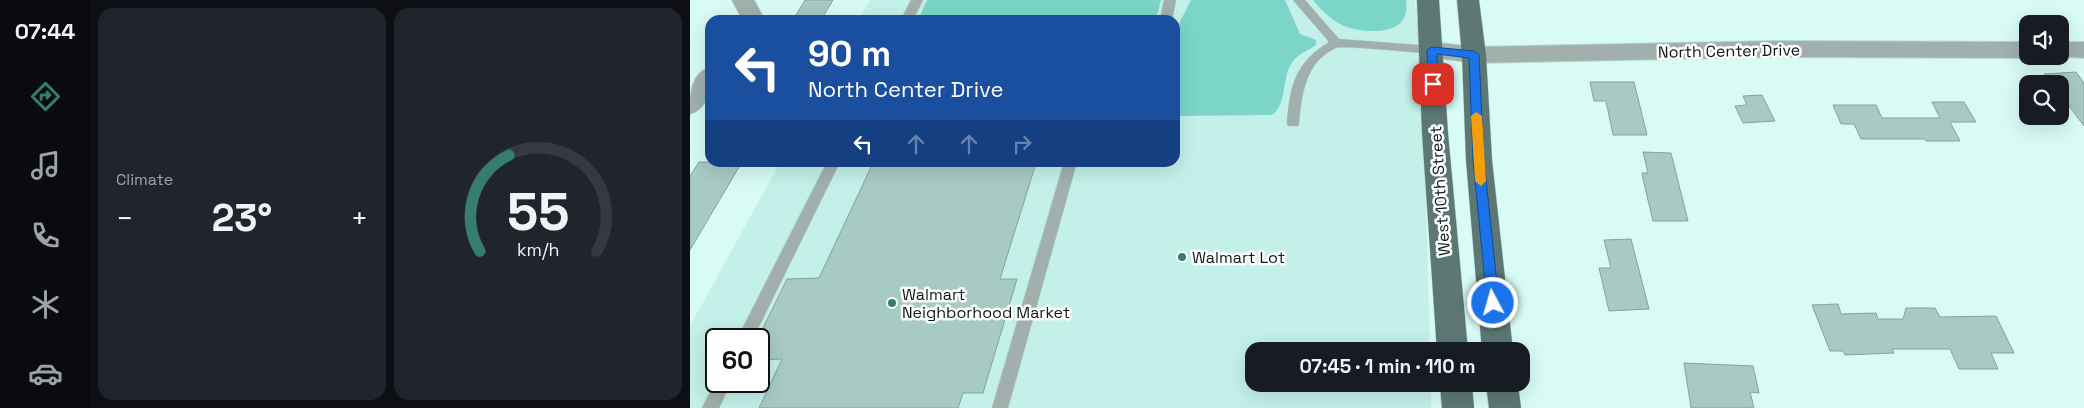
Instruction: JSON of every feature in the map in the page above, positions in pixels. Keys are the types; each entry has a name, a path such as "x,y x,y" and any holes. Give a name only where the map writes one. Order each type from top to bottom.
{"main road":[{"name":"West 10th Street","path":"1428,0 1452,342"},
{"path":"1468,0 1474,55 1479,160 1497,342"},
{"path":"1457,392 1458,408"},
{"path":"1503,392 1505,408"}],"street":[{"path":"743,0 751,15"},
{"name":"North Center Drive","path":"1432,50 1474,55 1775,49 2019,50"},
{"path":"2069,50 2084,50"},
{"path":"690,106 705,84"}],"lane":[{"path":"910,15 917,0"},
{"path":"1167,15 1170,0"},
{"path":"1299,0 1336,43"},
{"path":"1293,123 1296,89 1308,63 1336,43 1432,50"},
{"path":"751,328 831,167"},
{"path":"1000,408 1070,167"},
{"path":"710,408 718,393"}],"shaded area":[{"path":"870,0 1415,0 1423,96 1430,342 1245,342 1245,392 1431,392 1431,408 690,408 690,326 778,167 1180,167 1180,15 862,15"},
{"path":"927,0 1161,0 1157,15 920,15"},
{"path":"1191,0 1285,0 1300,34 1316,40 1316,45 1298,56 1289,67 1283,97 1277,110 1272,115 1180,116 1180,22"},
{"path":"1313,0 1406,0 1406,10 1403,20 1397,26 1379,31 1359,30 1338,23 1326,14"}],"building":[{"path":"805,0 833,0 824,15 796,15"},
{"path":"2076,72 2084,83 2084,126 2069,106 2069,75 2044,74"},
{"path":"1590,82 1634,82 1647,135 1613,135 1606,101 1594,101"},
{"path":"1762,95 1775,121 1743,123 1735,106 1747,105 1743,96"},
{"path":"1932,102 1964,102 1976,122 1950,122 1960,141 1861,139 1854,124 1841,124 1833,105 1876,105 1882,118 1940,118"},
{"path":"1643,152 1671,153 1688,221 1653,221 1642,173 1648,173"},
{"path":"699,162 705,162 705,167 739,167 690,250 690,176"},
{"name":"Walmart Neighborhood Market","path":"871,167 1035,167 1000,279 1017,279 983,393 963,393 958,408 759,408 766,393 770,393 770,385 782,359 770,360 770,328 763,328 787,279 819,278"},
{"path":"1631,239 1649,309 1609,311 1599,268 1611,268 1604,240"},
{"path":"1838,304 1841,314 1876,313 1878,319 1903,319 1906,308 1935,308 1940,317 1996,316 2014,353 1991,353 1998,369 1959,369 1950,349 1892,349 1894,353 1845,355 1843,351 1830,351 1812,305"},
{"path":"1684,363 1753,366 1759,393 1750,392 1754,408 1691,408"}],"slow traffic":[{"path":"1476,116 1481,181"}],"place":[{"name":"Walmart Lot","path":"1182,257"},
{"name":"Walmart Neighborhood Market","path":"892,303"}],"route":[{"path":"1433,84 1432,50 1474,55 1479,160 1493,303"}]}
